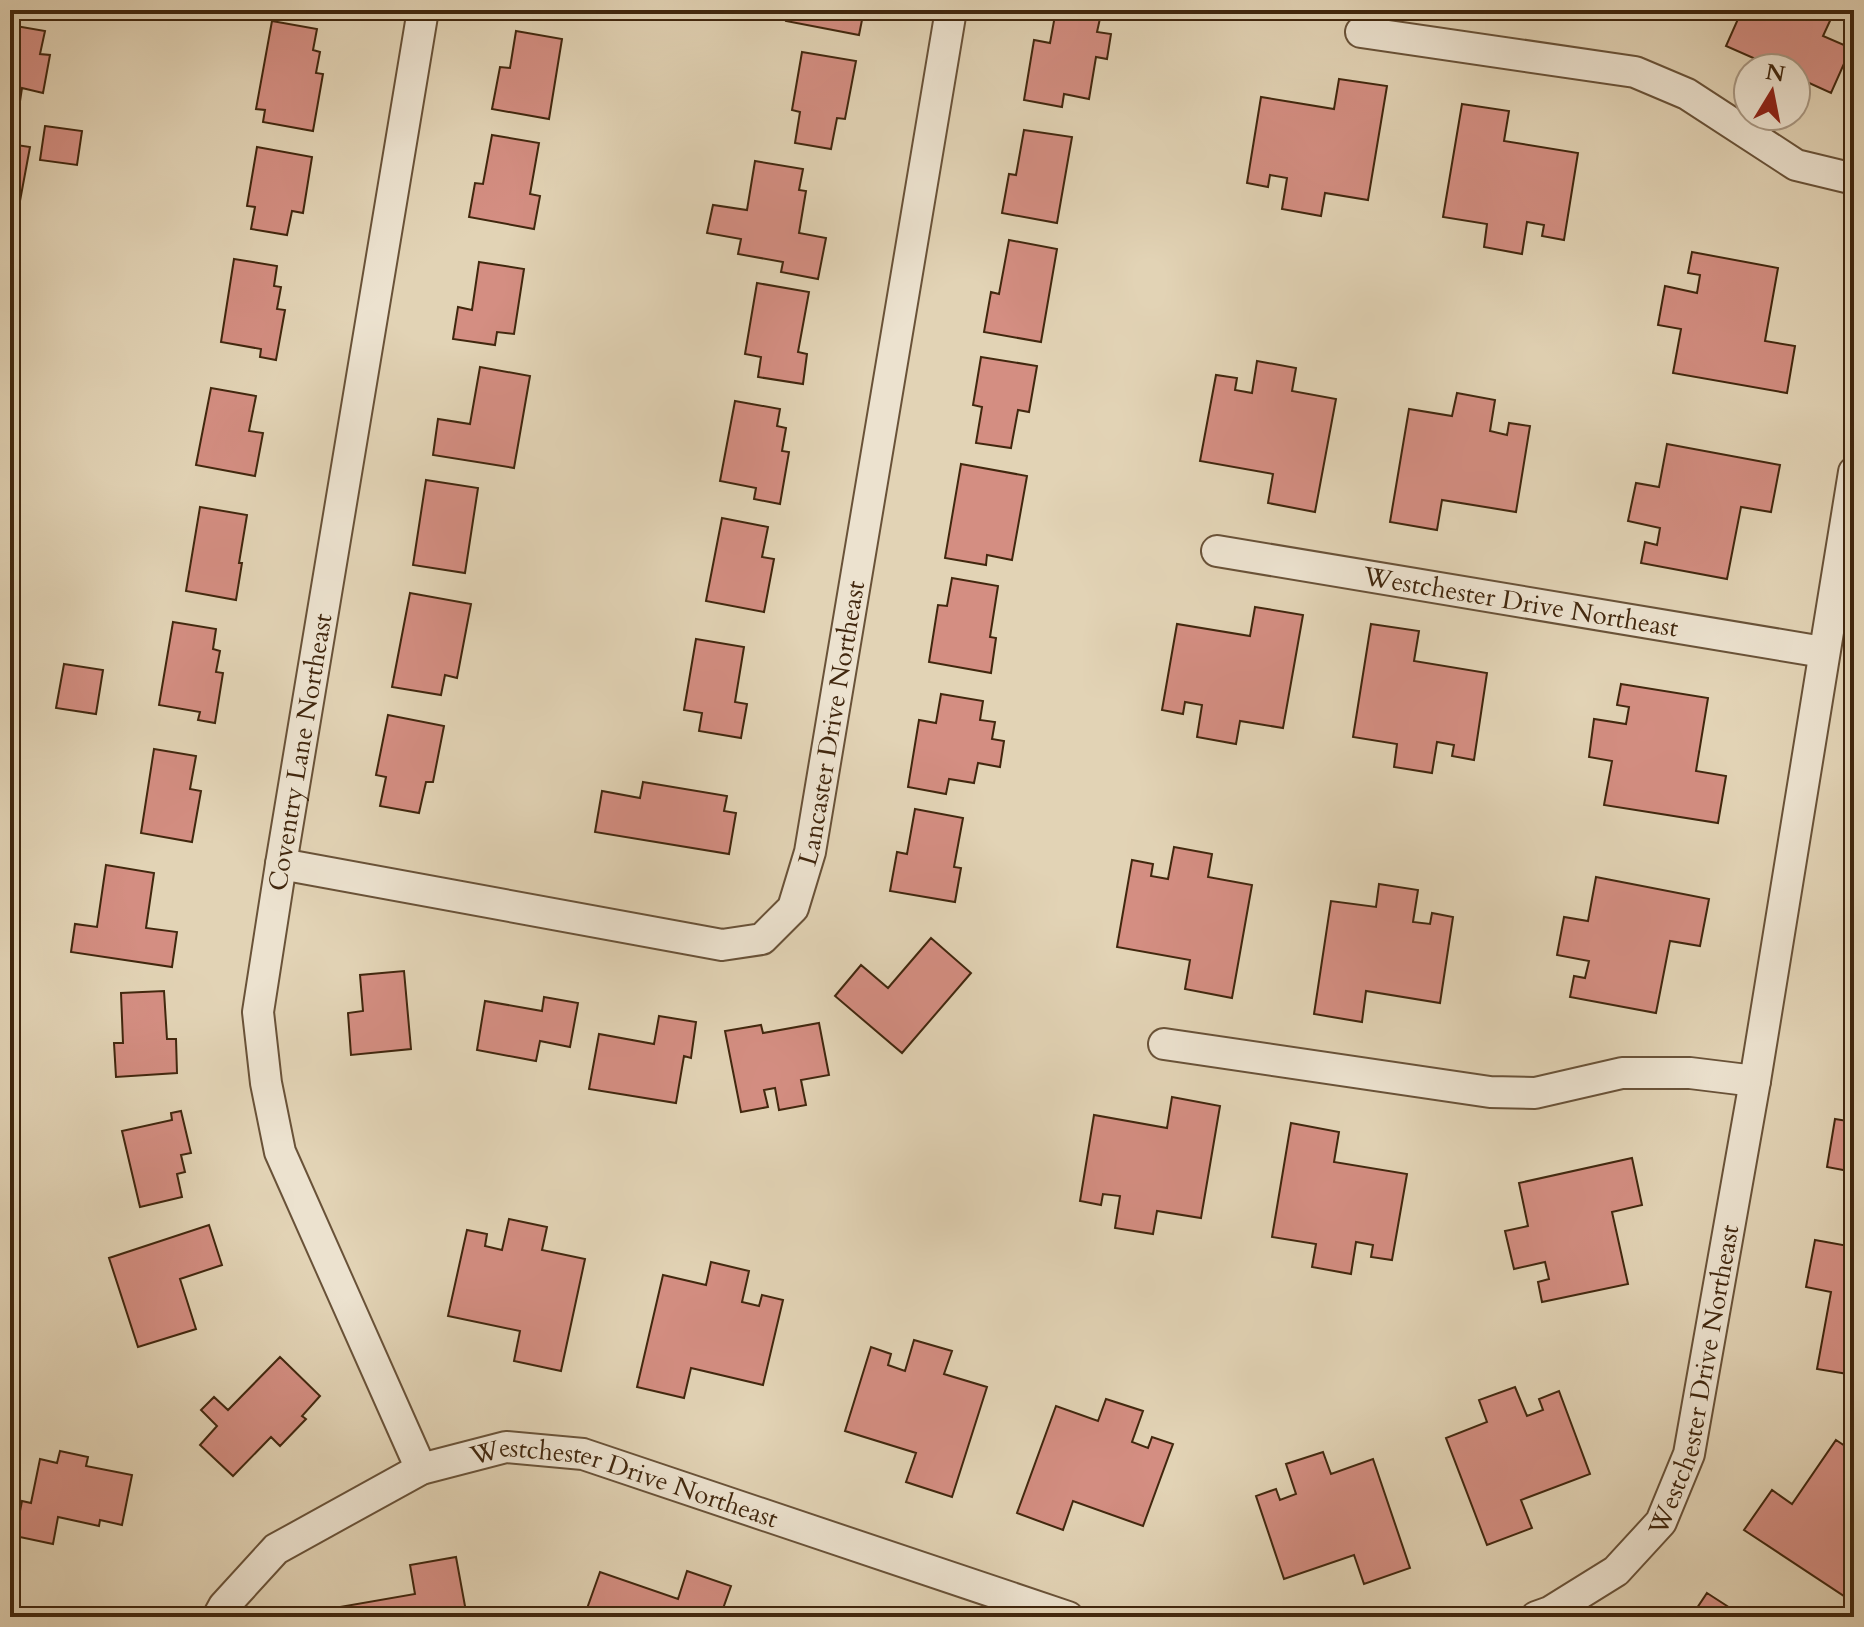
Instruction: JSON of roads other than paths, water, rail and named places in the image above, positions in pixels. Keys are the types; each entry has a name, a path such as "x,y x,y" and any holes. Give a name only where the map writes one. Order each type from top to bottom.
{"street":[{"name":"Coventry Lane Northeast","path":"421,1469 280,1152 266,1083 258,1012 423,10"},
{"name":"Lancaster Drive Northeast","path":"281,864 722,945 762,939 793,908 810,852 951,10"},
{"path":"1361,32 1635,72 1687,94 1796,165 1854,179"},
{"name":"Westchester Drive Northeast","path":"1536,1617 1550,1612 1616,1571 1661,1522 1689,1454 1755,1081 1854,472"},
{"name":"Westchester Drive Northeast","path":"1217,551 1823,652"},
{"path":"1164,1044 1490,1092 1535,1093 1622,1073 1690,1073 1755,1081"},
{"name":"Westchester Drive Northeast","path":"218,1617 224,1606 276,1549 421,1469 506,1447 583,1454 1068,1617"}]}
